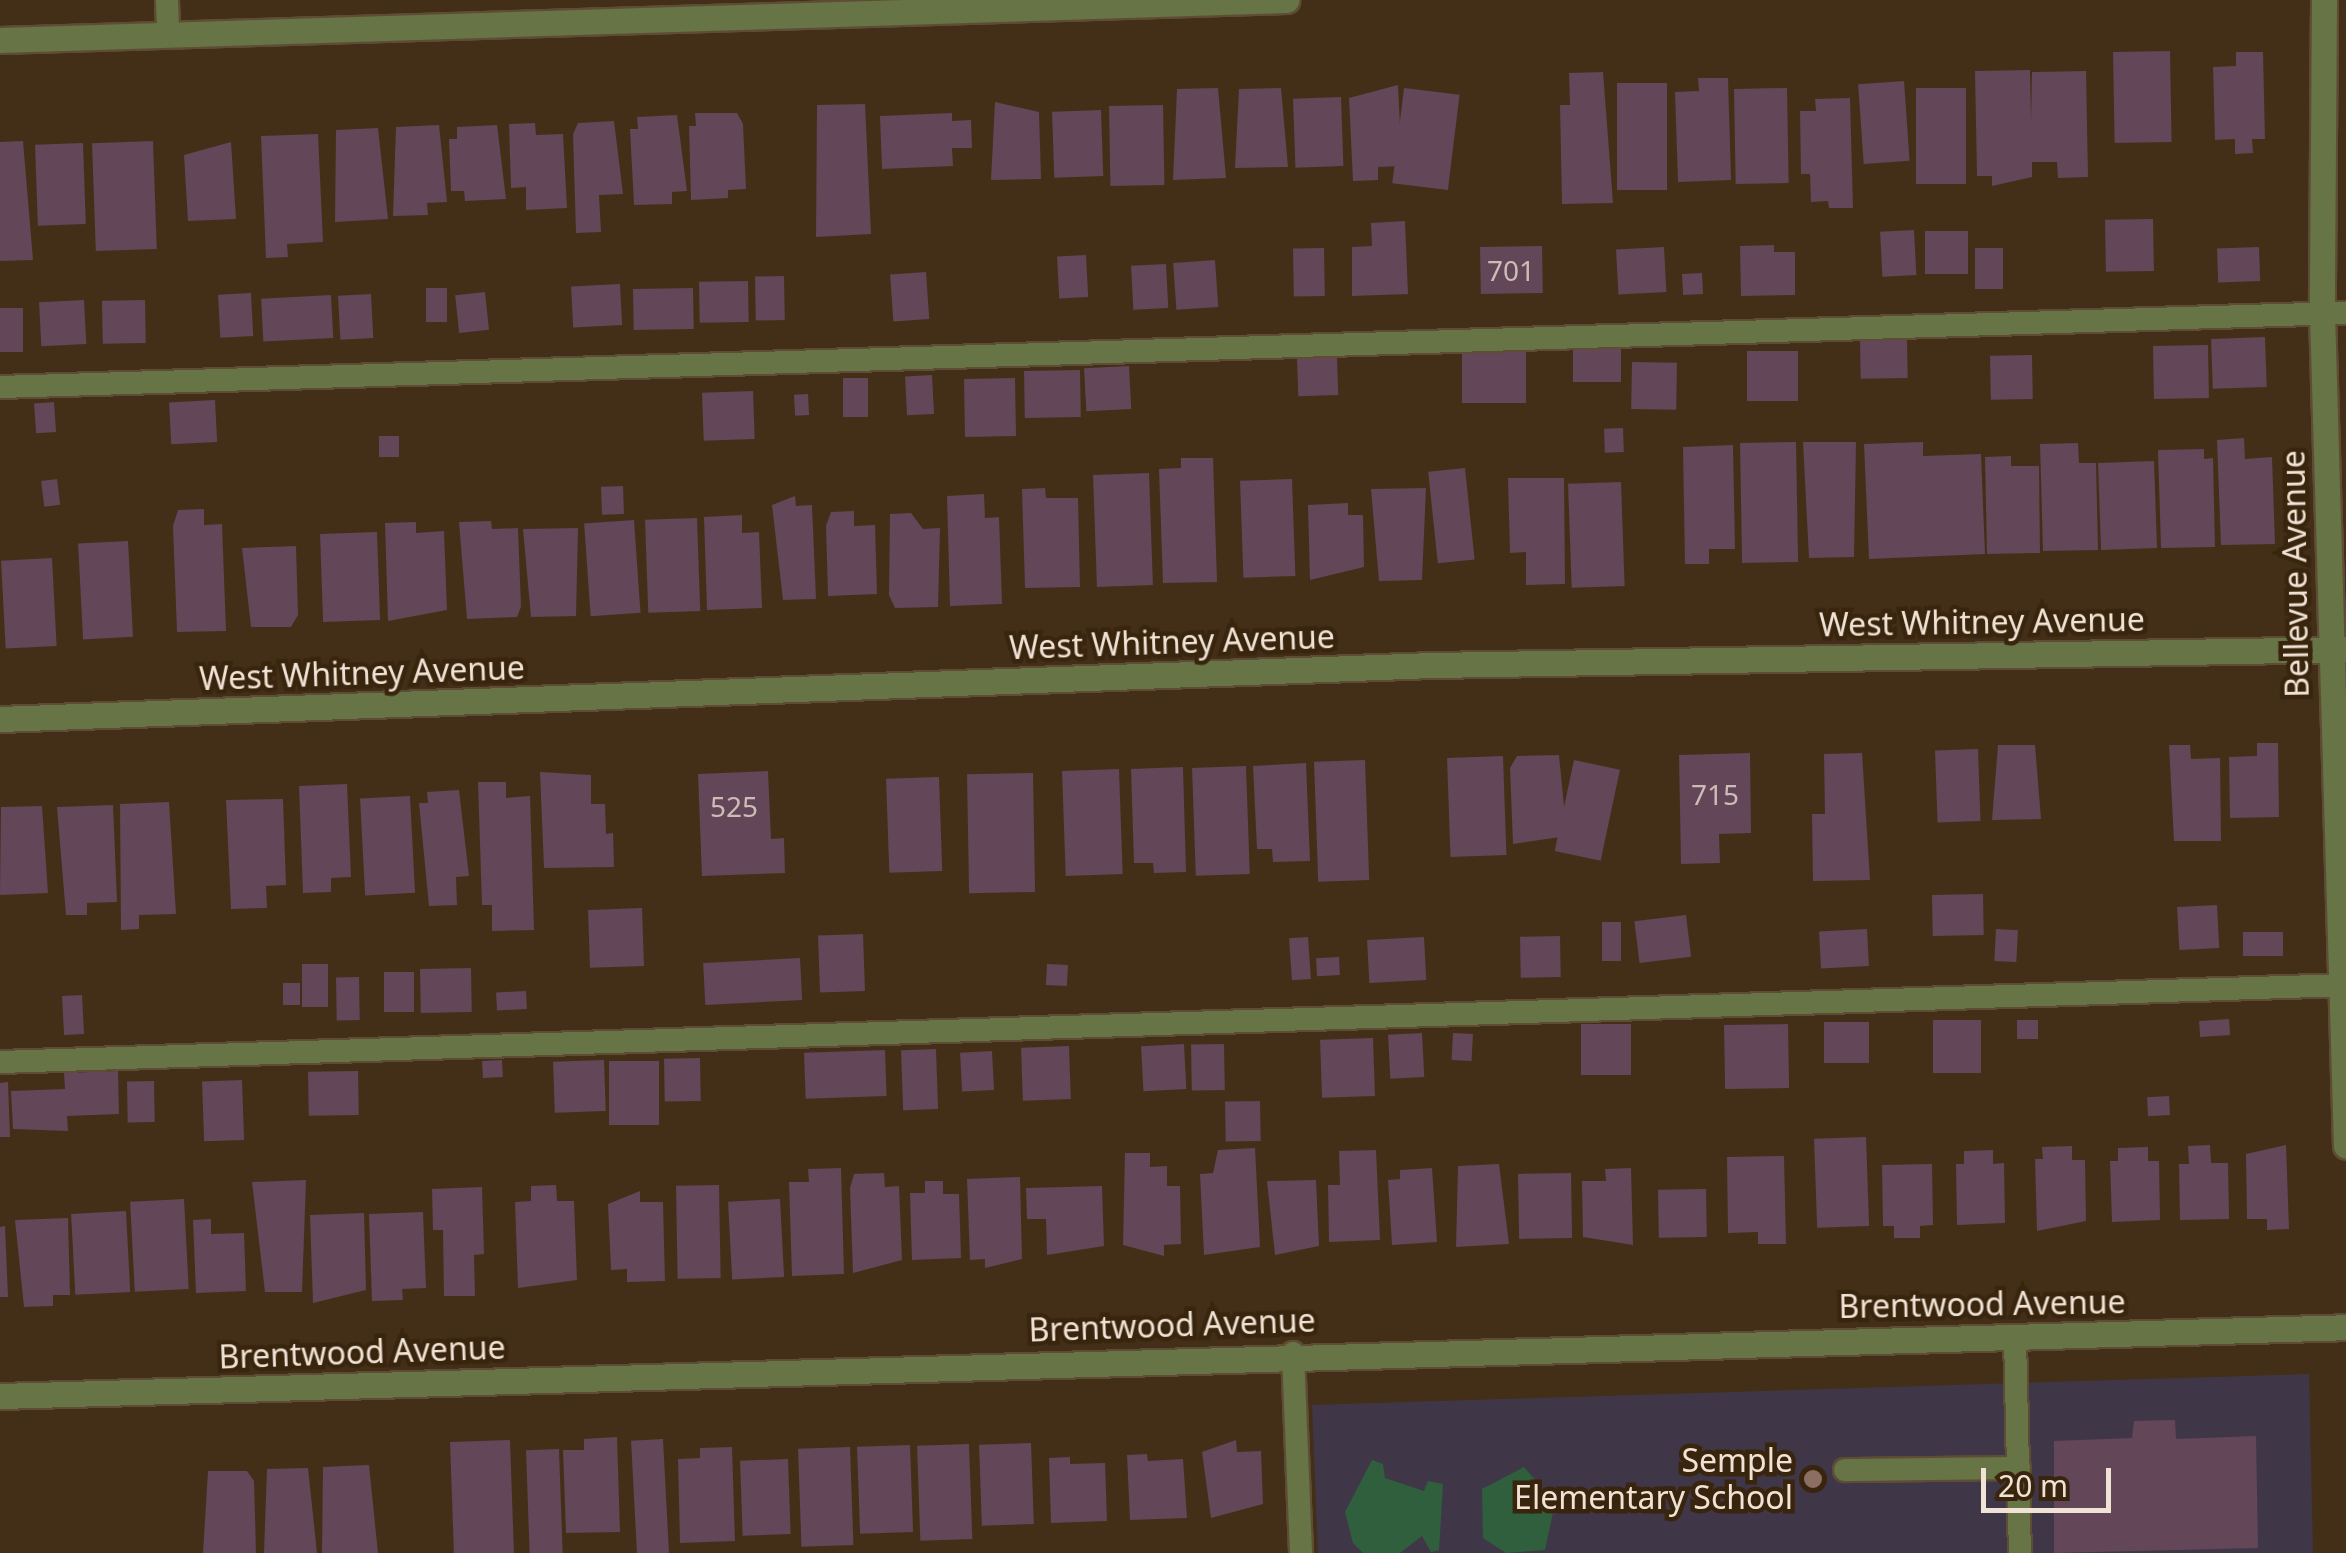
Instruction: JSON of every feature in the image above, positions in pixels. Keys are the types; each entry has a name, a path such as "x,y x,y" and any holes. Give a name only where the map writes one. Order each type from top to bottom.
{"street":[{"path":"0,40 1286,0"},
{"name":"Bellevue Avenue","path":"2324,0 2334,313 2346,1146"},
{"name":"West Whitney Avenue","path":"0,719 1432,665 2338,649"},
{"name":"Brentwood Avenue","path":"0,1396 1292,1353 2346,1327"}],"lane":[{"path":"168,0 168,34"},
{"path":"0,387 2334,313"},
{"path":"0,1062 2341,985"},
{"path":"2016,1336 2020,1553"},
{"path":"1292,1353 1301,1553"},
{"path":"1844,1470 2019,1468"}],"shaded area":[{"name":"Semple Elementary School","path":"2309,1374 2313,1553 1318,1553 1312,1405"}],"green space":[{"path":"1372,1460 1383,1464 1385,1478 1424,1491 1428,1481 1443,1484 1439,1550 1431,1552 1422,1536 1400,1553 1363,1553 1353,1543 1345,1512"},
{"path":"1524,1467 1555,1503 1545,1550 1506,1553 1483,1538 1482,1489"}],"building":[{"path":"2170,51 2172,142 2115,143 2113,52"},
{"path":"2236,52 2263,52 2265,139 2252,139 2253,153 2235,154 2235,139 2215,140 2213,67 2236,66"},
{"path":"2030,70 2031,121 2032,72 2086,71 2088,177 2058,178 2057,162 2032,162 2032,177 1992,186 1992,176 1977,176 1975,71"},
{"path":"1603,72 1613,203 1562,204 1560,105 1570,105 1569,73"},
{"path":"1698,78 1728,78 1731,180 1678,182 1675,92 1699,91"},
{"path":"1904,81 1910,161 1864,164 1858,84"},
{"path":"1617,83 1667,83 1667,190 1617,190"},
{"path":"1398,85 1402,166 1378,167 1378,180 1353,181 1349,98"},
{"path":"1218,88 1226,178 1173,180 1177,89"},
{"path":"1281,88 1288,167 1235,168 1239,89"},
{"path":"1404,88 1460,95 1448,190 1392,183"},
{"path":"1787,88 1789,183 1736,184 1734,89"},
{"path":"1916,88 1966,88 1966,184 1916,184"},
{"path":"1341,97 1343,166 1295,168 1293,99"},
{"path":"1850,98 1853,208 1829,208 1828,201 1811,202 1810,174 1801,174 1800,111 1816,111 1815,99"},
{"path":"995,102 1039,112 1041,179 991,180"},
{"path":"865,104 871,234 816,237 817,105"},
{"path":"1163,105 1164,185 1110,186 1109,106"},
{"path":"1101,110 1103,176 1054,178 1052,112"},
{"path":"695,113 737,113 743,124 746,189 728,190 728,198 691,200 689,126 696,126"},
{"path":"952,113 952,121 971,120 972,148 952,148 953,166 882,169 880,116"},
{"path":"677,115 687,191 672,192 672,204 634,205 630,129 638,129 637,117"},
{"path":"614,121 623,194 599,195 601,232 576,233 573,134 578,123"},
{"path":"535,123 536,135 563,134 567,208 526,210 526,187 511,188 509,124"},
{"path":"439,125 447,202 427,203 428,215 393,216 396,127"},
{"path":"497,125 506,199 465,201 464,191 451,191 449,139 457,139 457,127"},
{"path":"378,128 388,219 335,222 336,130"},
{"path":"318,134 323,242 287,244 288,257 266,258 261,136"},
{"path":"23,141 33,260 0,261 0,142"},
{"path":"153,141 157,249 96,251 92,143"},
{"path":"231,142 236,219 188,221 184,155"},
{"path":"83,143 86,224 38,226 35,145"},
{"path":"2153,219 2154,271 2106,272 2105,220"},
{"path":"1405,221 1408,294 1352,296 1352,247 1372,246 1371,223"},
{"path":"1914,230 1916,275 1882,277 1880,232"},
{"path":"1925,231 1968,231 1968,274 1925,274"},
{"path":"1774,245 1774,252 1795,252 1795,295 1741,296 1740,246"},
{"path":"1542,246 1543,293 1481,294 1480,247"},
{"path":"1664,247 1666,292 1618,294 1616,250"},
{"path":"2259,247 2260,281 2218,282 2217,248"},
{"path":"1324,248 1325,296 1294,297 1293,249"},
{"path":"1975,248 2003,248 2003,289 1975,289"},
{"path":"1086,255 1088,297 1059,298 1057,257"},
{"path":"1215,260 1218,307 1176,310 1173,263"},
{"path":"1166,264 1168,308 1133,310 1131,266"},
{"path":"926,272 929,319 893,321 890,275"},
{"path":"1702,273 1703,294 1683,295 1682,274"},
{"path":"784,276 785,320 756,320 755,277"},
{"path":"748,281 749,322 700,323 699,282"},
{"path":"620,284 622,325 573,328 571,287"},
{"path":"426,288 447,288 447,322 426,322"},
{"path":"693,288 694,329 634,330 633,289"},
{"path":"485,292 489,330 459,333 455,295"},
{"path":"251,293 253,336 220,338 218,295"},
{"path":"371,294 373,338 340,340 338,296"},
{"path":"331,295 333,338 263,342 261,299"},
{"path":"84,300 86,344 41,346 39,302"},
{"path":"145,300 146,343 103,344 102,301"},
{"path":"0,308 23,308 23,352 0,352"},
{"path":"2265,337 2267,387 2213,389 2211,339"},
{"path":"1907,339 1908,378 1861,379 1860,340"},
{"path":"1462,343 1526,343 1526,403 1462,403"},
{"path":"1573,344 1621,344 1621,382 1573,382"},
{"path":"2208,345 2209,398 2154,399 2153,346"},
{"path":"1747,351 1798,351 1798,401 1747,401"},
{"path":"2032,355 2033,399 1991,400 1990,356"},
{"path":"1337,357 1338,395 1298,396 1297,358"},
{"path":"1632,362 1677,363 1676,410 1631,409"},
{"path":"1129,366 1131,409 1086,411 1084,368"},
{"path":"1080,370 1081,417 1025,418 1024,371"},
{"path":"932,375 934,414 907,415 905,376"},
{"path":"843,378 868,378 868,417 843,417"},
{"path":"1015,378 1016,436 965,437 964,379"},
{"path":"753,391 755,439 704,441 702,393"},
{"path":"808,394 809,415 795,416 794,395"},
{"path":"215,400 217,442 171,444 169,402"},
{"path":"54,402 56,432 36,433 34,403"},
{"path":"1623,428 1624,452 1605,453 1604,429"},
{"path":"379,436 399,436 399,457 379,457"},
{"path":"2244,438 2245,459 2272,457 2275,544 2221,545 2217,440"},
{"path":"1796,442 1798,562 1742,563 1740,443"},
{"path":"1803,442 1856,442 1854,557 1809,558"},
{"path":"1923,442 1923,456 1981,454 1985,554 1869,559 1864,444"},
{"path":"2078,443 2079,463 2096,463 2098,550 2043,551 2040,444"},
{"path":"1733,445 1735,549 1709,549 1709,564 1685,564 1683,447"},
{"path":"2204,449 2204,459 2213,458 2215,547 2161,548 2158,450"},
{"path":"2011,456 2011,466 2039,466 2040,553 1987,554 1985,457"},
{"path":"1181,458 1213,458 1217,582 1163,583 1159,469 1181,468"},
{"path":"2154,461 2157,548 2101,550 2098,463"},
{"path":"1465,468 1475,559 1438,563 1428,472"},
{"path":"1149,473 1153,585 1097,587 1093,475"},
{"path":"1508,478 1564,478 1565,584 1526,585 1526,552 1510,553"},
{"path":"57,479 60,505 44,507 41,481"},
{"path":"1292,479 1295,576 1243,578 1240,481"},
{"path":"1621,482 1625,586 1572,588 1568,484"},
{"path":"623,486 624,514 602,515 601,487"},
{"path":"1045,488 1046,498 1078,498 1080,587 1025,588 1022,489"},
{"path":"1426,488 1422,580 1379,581 1371,489"},
{"path":"984,494 985,518 999,517 1002,604 950,606 947,496"},
{"path":"795,496 796,506 812,505 816,599 783,600 772,505"},
{"path":"1348,503 1348,515 1363,515 1364,567 1310,580 1308,505"},
{"path":"204,509 204,525 222,524 226,631 177,632 173,526 178,510"},
{"path":"854,511 854,526 875,525 877,594 828,596 826,526 831,512"},
{"path":"911,513 923,529 940,528 938,607 895,608 889,595 890,514"},
{"path":"742,515 742,533 759,532 762,608 707,610 704,517"},
{"path":"697,518 700,611 648,613 645,520"},
{"path":"634,520 640,613 591,616 584,523"},
{"path":"491,521 492,529 518,528 521,607 517,617 467,619 459,522"},
{"path":"416,522 416,533 444,531 447,610 388,621 385,523"},
{"path":"578,528 576,616 531,617 523,529"},
{"path":"377,532 380,620 323,622 320,534"},
{"path":"128,541 133,637 83,639 78,544"},
{"path":"296,546 298,615 291,627 251,627 242,548"},
{"path":"52,558 57,646 6,649 1,561"},
{"path":"2257,743 2278,743 2279,817 2230,818 2229,757 2257,756"},
{"path":"1998,745 2035,745 2041,819 1992,820"},
{"path":"2169,745 2190,745 2191,759 2220,758 2221,841 2174,841"},
{"path":"1978,749 1981,821 1938,822 1935,751"},
{"path":"1750,753 1751,833 1719,834 1720,863 1681,864 1679,755"},
{"path":"1862,753 1870,880 1813,881 1812,814 1825,814 1824,754"},
{"path":"1559,755 1567,836 1513,844 1510,768 1517,756"},
{"path":"1503,756 1506,855 1450,857 1447,758"},
{"path":"1365,760 1369,880 1318,882 1314,762"},
{"path":"1574,760 1620,770 1601,861 1555,851"},
{"path":"1306,763 1310,861 1273,862 1272,849 1257,849 1253,766"},
{"path":"1246,766 1250,874 1196,876 1192,768"},
{"path":"1183,767 1186,872 1154,873 1153,863 1134,863 1131,769"},
{"path":"1119,769 1123,874 1066,876 1062,771"},
{"path":"768,771 771,839 784,838 785,873 702,876 698,774"},
{"path":"540,772 591,775 591,804 605,804 606,834 613,833 614,867 544,868"},
{"path":"1033,773 1035,892 969,893 967,774"},
{"path":"939,777 942,871 889,873 886,779"},
{"path":"478,782 506,782 506,798 530,796 534,930 492,931 492,905 482,905"},
{"path":"347,784 351,877 331,878 331,892 303,893 299,786"},
{"path":"459,790 469,876 456,877 457,905 429,906 419,803 428,803 427,792"},
{"path":"410,796 415,893 365,895 360,799"},
{"path":"283,799 286,885 266,886 267,908 231,909 226,800"},
{"path":"169,802 176,914 139,915 139,929 121,930 120,804"},
{"path":"113,805 117,902 87,903 87,915 66,915 57,807"},
{"path":"42,806 48,893 0,895 1,807"},
{"path":"1983,894 1984,935 1933,936 1932,895"},
{"path":"2217,905 2219,948 2179,950 2177,907"},
{"path":"642,908 644,966 590,968 588,910"},
{"path":"1686,915 1691,957 1640,963 1634,921"},
{"path":"1602,922 1621,922 1621,961 1602,961"},
{"path":"1867,929 1869,966 1821,968 1819,932"},
{"path":"1996,929 2018,930 2016,962 1994,961"},
{"path":"2243,932 2283,932 2283,956 2243,956"},
{"path":"863,934 865,991 820,993 818,936"},
{"path":"1560,936 1561,977 1521,978 1520,937"},
{"path":"1308,937 1311,979 1292,980 1289,938"},
{"path":"1424,937 1426,980 1369,983 1367,940"},
{"path":"1339,957 1340,975 1317,976 1316,958"},
{"path":"800,958 802,1000 705,1005 703,963"},
{"path":"302,964 328,964 328,1007 302,1007"},
{"path":"1047,964 1068,965 1067,986 1046,985"},
{"path":"471,968 472,1012 421,1013 420,969"},
{"path":"384,972 414,972 414,1012 384,1012"},
{"path":"336,977 359,977 360,1020 337,1020"},
{"path":"283,983 300,983 300,1005 283,1005"},
{"path":"526,991 527,1009 497,1011 496,993"},
{"path":"82,995 84,1034 64,1035 62,996"},
{"path":"2229,1019 2230,1035 2200,1037 2199,1021"},
{"path":"1933,1020 1981,1020 1981,1073 1933,1073"},
{"path":"2017,1020 2038,1020 2038,1039 2017,1039"},
{"path":"1824,1022 1869,1022 1869,1063 1824,1063"},
{"path":"1581,1024 1631,1024 1631,1075 1581,1075"},
{"path":"1788,1024 1789,1088 1725,1089 1724,1025"},
{"path":"1422,1033 1424,1077 1390,1079 1388,1035"},
{"path":"1453,1033 1473,1034 1472,1061 1452,1060"},
{"path":"1373,1038 1375,1096 1322,1098 1320,1040"},
{"path":"1184,1044 1186,1089 1143,1091 1141,1046"},
{"path":"1224,1044 1225,1090 1192,1091 1191,1045"},
{"path":"1069,1046 1071,1099 1023,1101 1021,1048"},
{"path":"936,1049 938,1109 903,1110 901,1050"},
{"path":"885,1050 887,1096 806,1099 804,1053"},
{"path":"992,1051 994,1090 962,1092 960,1053"},
{"path":"700,1058 701,1101 665,1102 664,1059"},
{"path":"502,1060 503,1077 483,1078 482,1061"},
{"path":"604,1060 606,1111 555,1113 553,1062"},
{"path":"609,1061 659,1061 659,1125 609,1125"},
{"path":"118,1071 119,1114 67,1116 68,1131 13,1129 11,1091 65,1089 64,1073"},
{"path":"358,1071 359,1115 309,1116 308,1072"},
{"path":"242,1080 244,1140 204,1141 202,1081"},
{"path":"127,1081 154,1081 155,1122 128,1122"},
{"path":"8,1082 10,1137 0,1137 0,1083"},
{"path":"2169,1096 2170,1115 2148,1116 2147,1097"},
{"path":"1260,1101 1261,1141 1226,1142 1225,1102"},
{"path":"1866,1137 1869,1226 1817,1228 1814,1139"},
{"path":"2210,1145 2211,1163 2228,1163 2229,1219 2180,1220 2179,1164 2189,1164 2188,1146"},
{"path":"2286,1145 2289,1229 2267,1230 2267,1219 2247,1219 2246,1154"},
{"path":"2072,1146 2072,1160 2085,1160 2086,1221 2037,1231 2035,1159 2043,1159 2042,1147"},
{"path":"2148,1147 2148,1161 2159,1161 2160,1220 2112,1222 2110,1161 2118,1161 2118,1148"},
{"path":"1255,1148 1260,1247 1204,1255 1200,1174 1213,1173 1218,1150"},
{"path":"1376,1150 1380,1240 1329,1242 1328,1185 1340,1185 1339,1151"},
{"path":"1993,1150 1993,1164 2004,1163 2005,1223 1957,1225 1956,1164 1964,1164 1964,1151"},
{"path":"1125,1153 1150,1153 1150,1167 1167,1166 1167,1186 1180,1186 1181,1244 1164,1245 1164,1256 1123,1245"},
{"path":"1784,1156 1786,1244 1758,1244 1758,1232 1728,1233 1727,1157"},
{"path":"1499,1164 1509,1244 1456,1247 1458,1166"},
{"path":"1932,1164 1933,1225 1920,1226 1920,1238 1894,1238 1894,1226 1883,1226 1882,1165"},
{"path":"841,1168 844,1274 792,1276 789,1182 809,1182 808,1169"},
{"path":"1432,1168 1437,1242 1392,1245 1388,1180 1400,1179 1400,1170"},
{"path":"1631,1168 1633,1245 1583,1237 1582,1181 1606,1181 1605,1169"},
{"path":"884,1173 885,1187 899,1186 902,1260 853,1273 850,1188 854,1174"},
{"path":"1571,1173 1572,1238 1519,1239 1518,1174"},
{"path":"1020,1177 1022,1259 985,1268 985,1259 970,1260 967,1179"},
{"path":"306,1180 302,1292 265,1292 252,1182"},
{"path":"1316,1180 1319,1246 1275,1255 1267,1181"},
{"path":"925,1181 943,1181 943,1194 959,1194 961,1258 912,1260 910,1193 925,1193"},
{"path":"556,1185 557,1201 574,1201 577,1280 518,1288 515,1202 531,1201 531,1186"},
{"path":"719,1185 721,1278 678,1279 676,1186"},
{"path":"1102,1186 1104,1246 1047,1255 1046,1219 1027,1219 1026,1188"},
{"path":"482,1187 484,1254 474,1255 475,1296 444,1296 443,1230 433,1230 432,1189"},
{"path":"1706,1189 1707,1237 1659,1238 1658,1190"},
{"path":"640,1191 640,1202 663,1202 665,1281 627,1282 627,1269 611,1270 608,1204"},
{"path":"184,1199 189,1289 135,1292 130,1202"},
{"path":"780,1199 784,1277 732,1280 728,1202"},
{"path":"126,1211 130,1292 75,1295 71,1214"},
{"path":"423,1212 426,1288 402,1289 403,1300 372,1301 369,1214"},
{"path":"364,1213 366,1290 313,1303 310,1215"},
{"path":"68,1218 70,1295 53,1295 53,1306 24,1307 15,1220"},
{"path":"211,1219 211,1234 244,1233 246,1291 196,1293 193,1220"},
{"path":"5,1226 8,1297 0,1297 0,1227"},
{"path":"2175,1420 2176,1439 2256,1436 2258,1548 2054,1553 2054,1441 2132,1438 2134,1421"},
{"path":"617,1437 620,1532 566,1533 563,1450 584,1450 584,1439"},
{"path":"663,1439 669,1553 637,1553 631,1441"},
{"path":"510,1440 514,1553 454,1553 450,1442"},
{"path":"1236,1440 1237,1452 1261,1451 1263,1504 1211,1518 1202,1452"},
{"path":"1031,1443 1034,1524 982,1526 979,1445"},
{"path":"969,1444 972,1539 920,1541 917,1446"},
{"path":"910,1445 913,1532 860,1534 857,1447"},
{"path":"732,1447 735,1541 680,1543 678,1459 700,1458 700,1448"},
{"path":"850,1447 853,1545 801,1547 798,1449"},
{"path":"559,1449 563,1553 530,1553 526,1450"},
{"path":"1147,1454 1148,1461 1183,1459 1187,1518 1130,1520 1127,1455"},
{"path":"1070,1457 1070,1464 1105,1463 1107,1521 1051,1523 1049,1458"},
{"path":"788,1459 791,1534 743,1536 740,1461"},
{"path":"369,1465 378,1553 322,1553 323,1467"},
{"path":"308,1468 317,1553 264,1553 267,1469"},
{"path":"208,1471 247,1471 254,1481 256,1553 203,1553"}],"place":[{"name":"Semple Elementary School","path":"1813,1479"}]}
